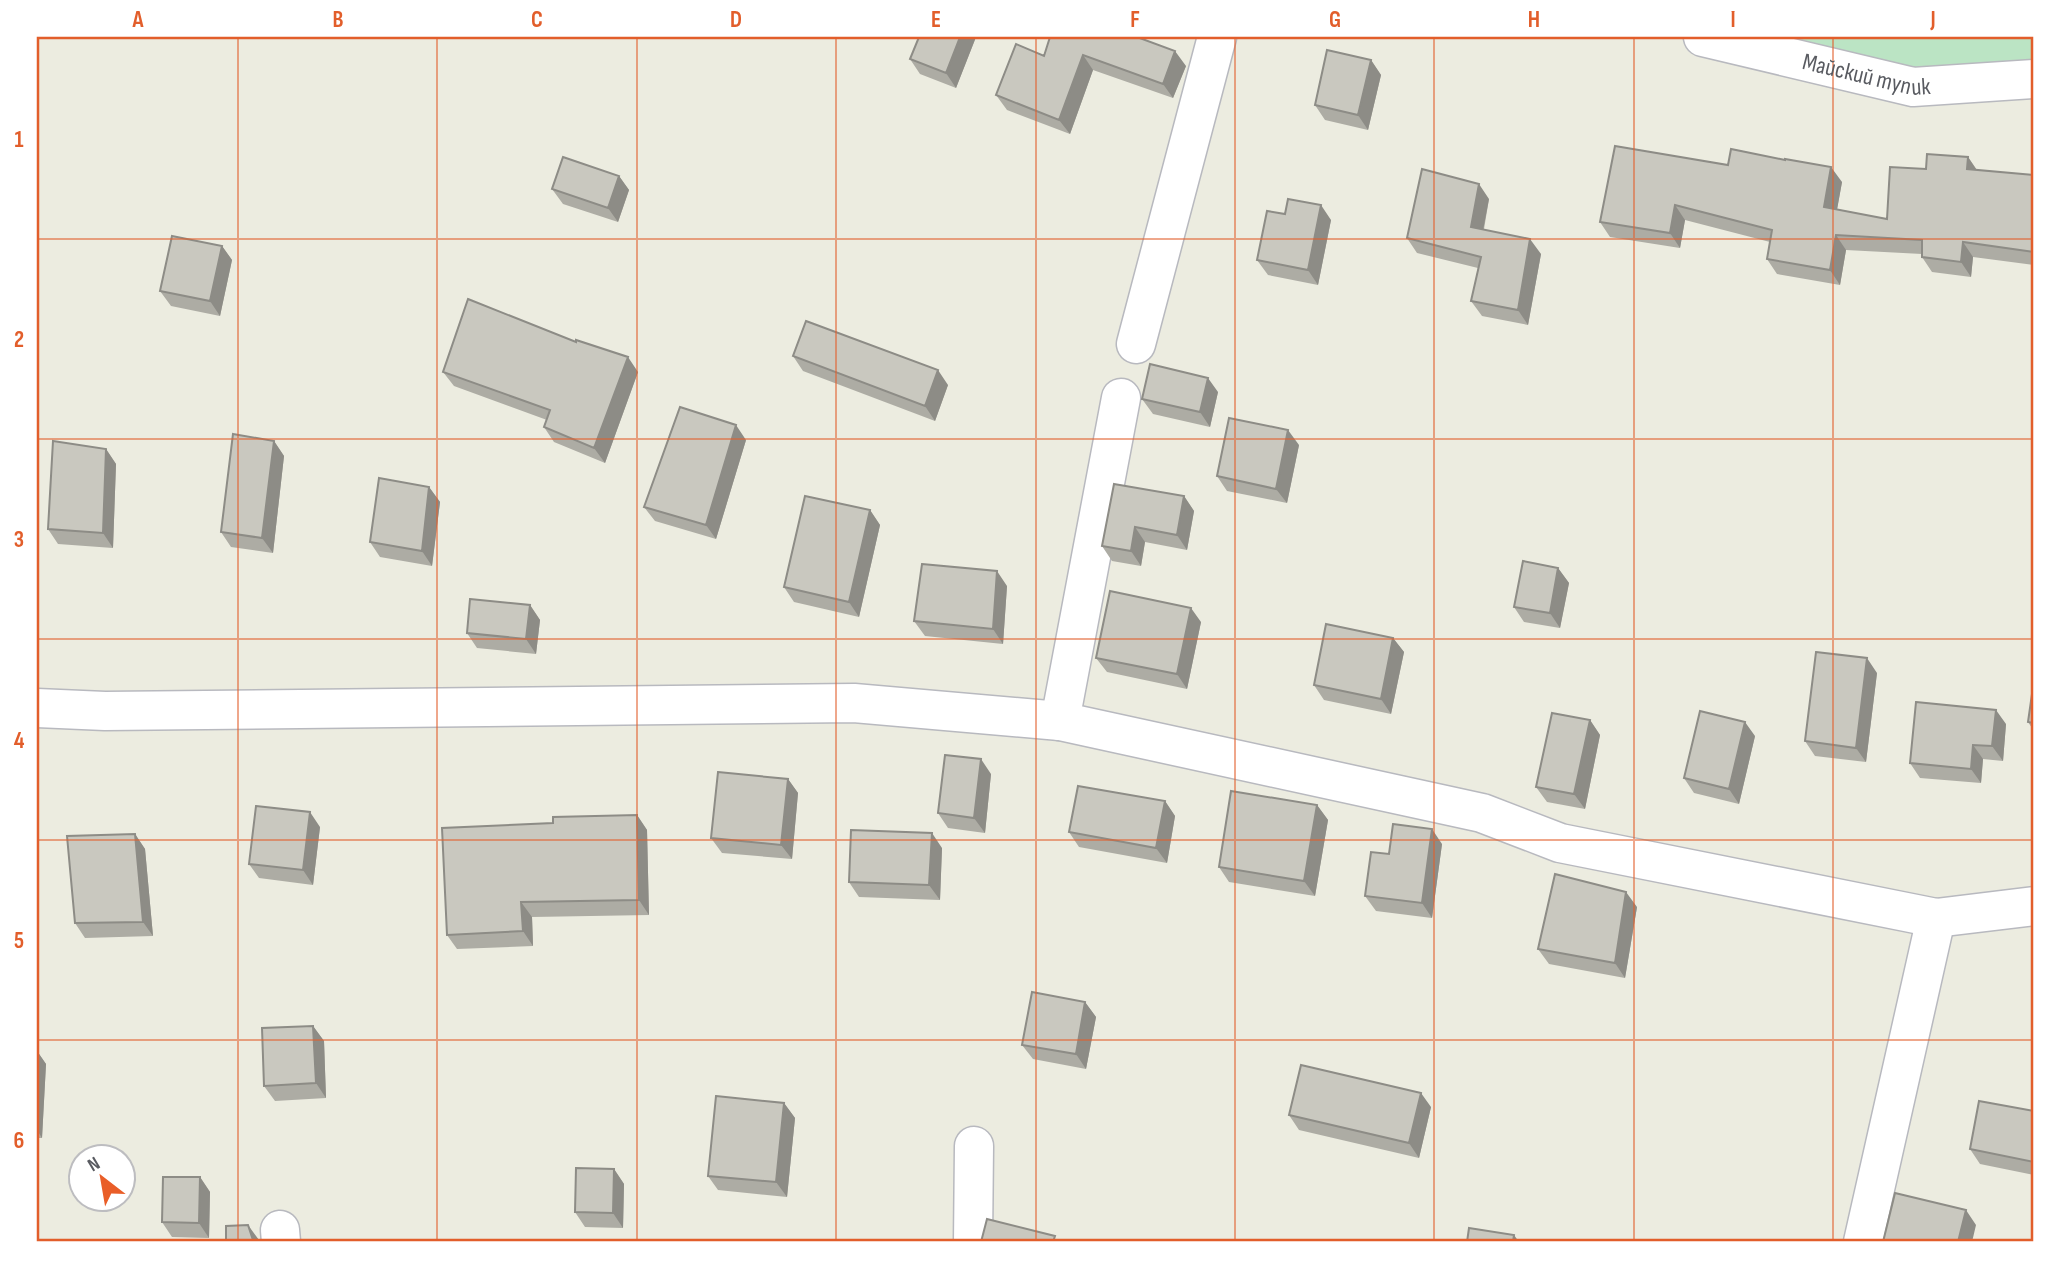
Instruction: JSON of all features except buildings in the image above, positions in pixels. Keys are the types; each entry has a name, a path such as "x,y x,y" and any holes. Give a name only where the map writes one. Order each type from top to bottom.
{"street":[{"path":"1136,344 1217,37"},
{"name":"Майский тупик","path":"1703,37 1913,88 2034,79"},
{"path":"1060,721 1121,398"},
{"path":"37,708 105,711 854,703 1060,721 1482,813 1560,843 1936,918 2034,906"},
{"path":"1863,1242 1936,918"},
{"path":"973,1242 974,1146"}],"green space":[{"path":"1766,37 2033,37 2034,63 1912,76"}]}
